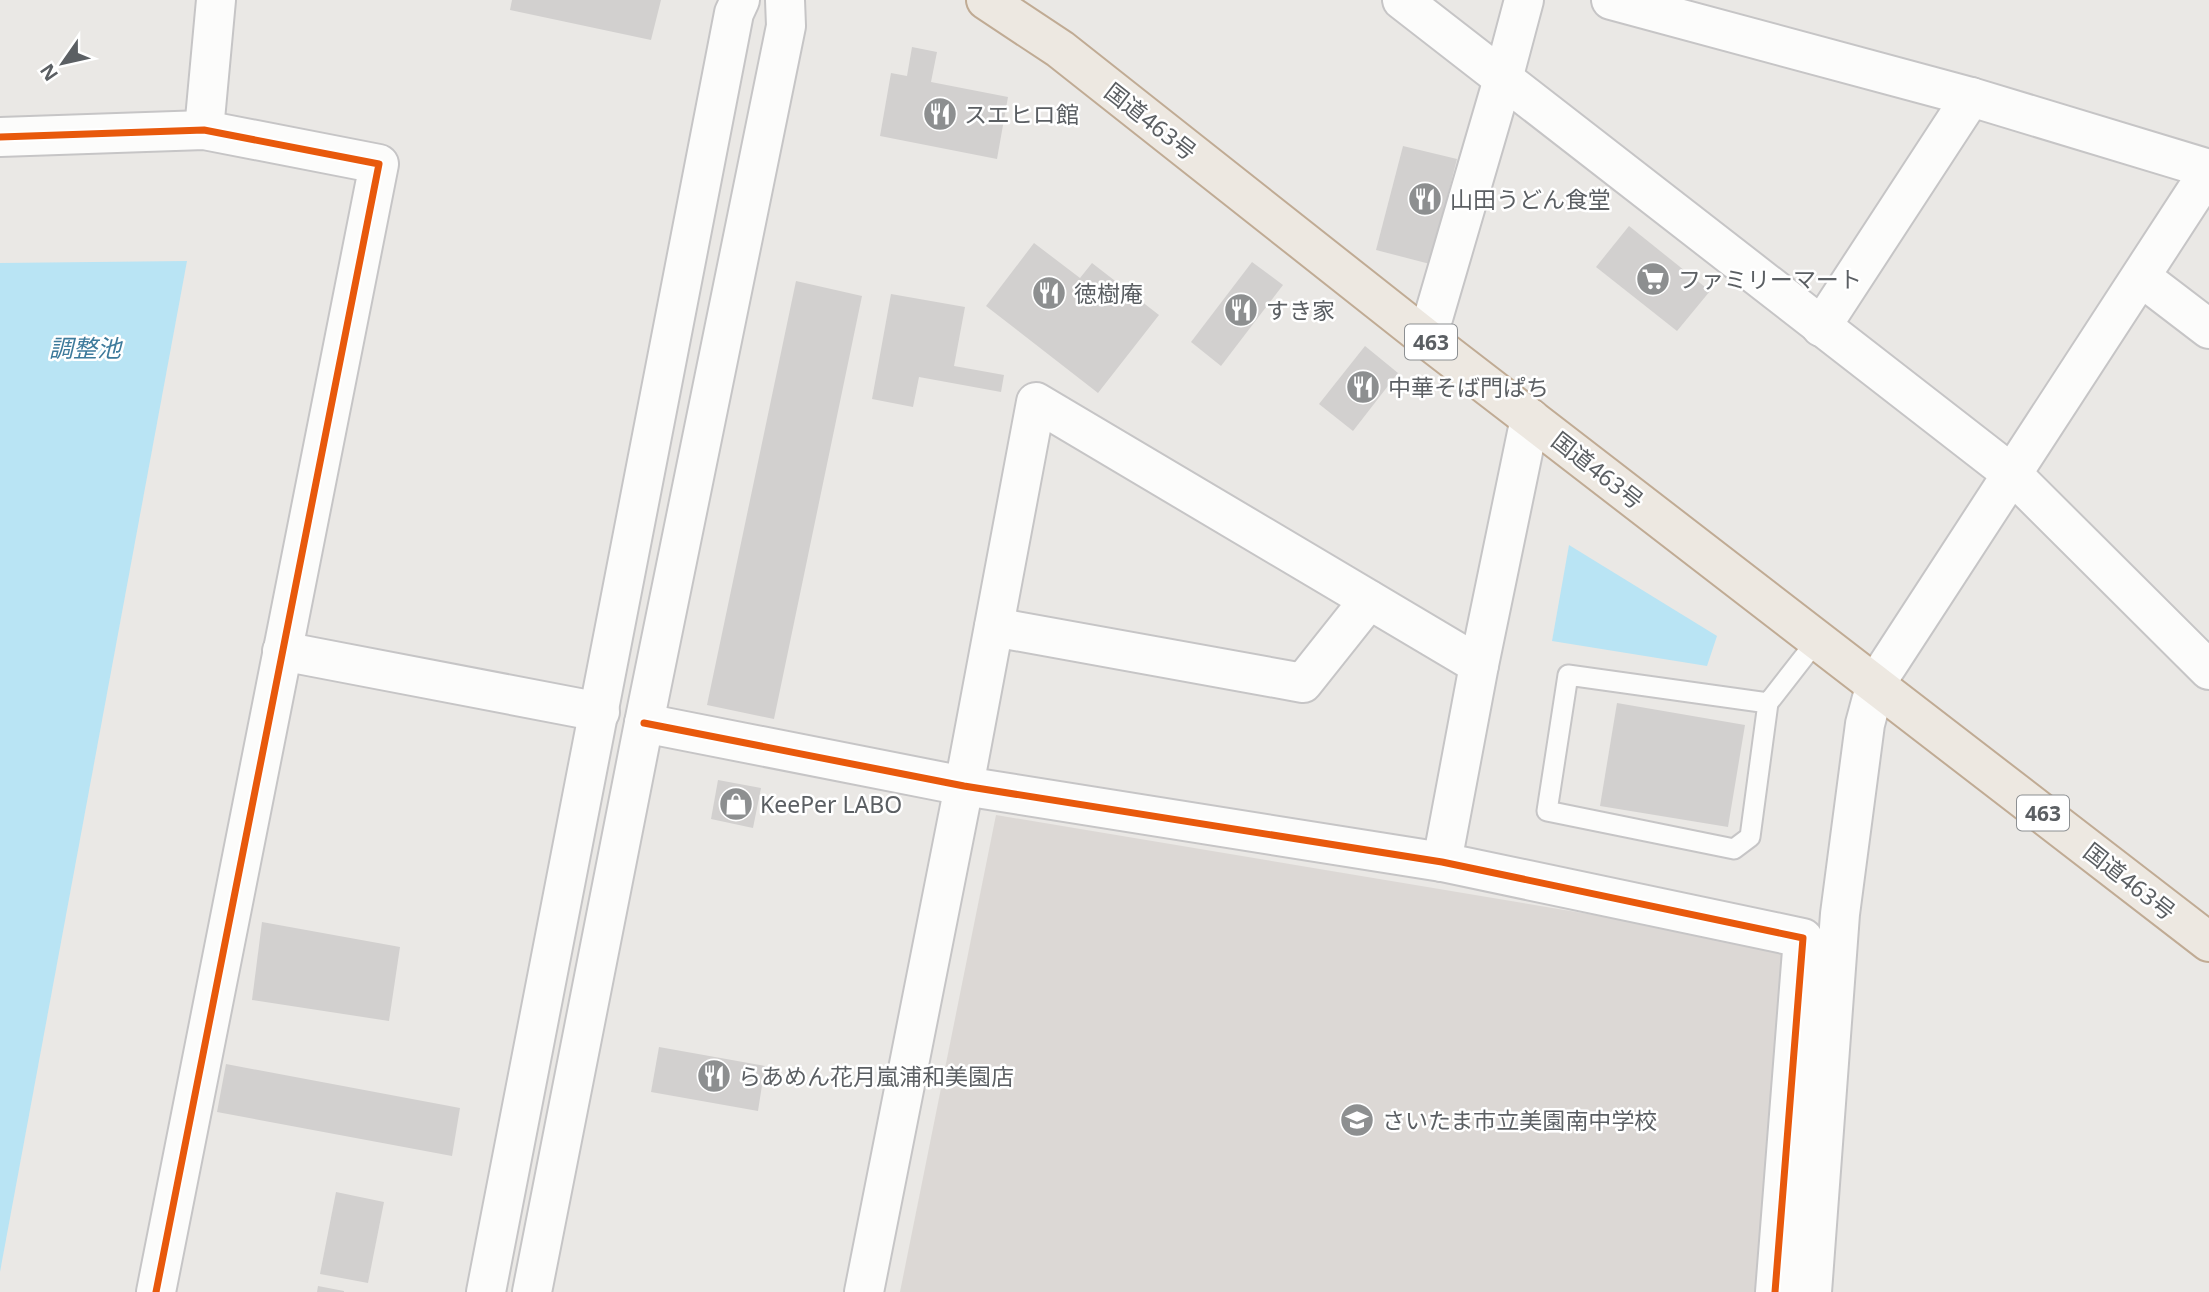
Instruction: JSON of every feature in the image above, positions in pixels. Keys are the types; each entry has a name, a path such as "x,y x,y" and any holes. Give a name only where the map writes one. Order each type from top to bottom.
{"highway":[{"name":"国道463号","path":"986,0 1060,49 1427,339 2209,942"}],"street":[{"path":"204,130 216,0"},
{"path":"486,1292 734,13 740,0"},
{"path":"532,1292 644,723 786,26 785,0"},
{"path":"1402,0 2012,474 2209,670"},
{"path":"1427,339 1524,0"},
{"path":"1611,0 1971,97 2209,170 1876,683 1865,724 1840,915 1812,1292"},
{"path":"1821,327 1971,97"},
{"path":"0,137 204,130 379,164 156,1292"},
{"path":"2141,277 2209,329"},
{"path":"864,1292 964,786 1036,402 1479,665"},
{"path":"1441,862 1530,418"},
{"path":"994,627 1304,683 1369,600"},
{"path":"282,651 600,712"},
{"path":"644,723 964,786 1441,862 1803,937 1775,1292"}],"lane":[{"path":"1768,703 1567,675 1547,811 1734,849 1750,837 1768,703 1818,639"}],"shaded area":[{"name":"さいたま市立美園南中学校","path":"996,815 1792,948 1768,1292 900,1292"}],"water":[{"name":"調整池","path":"187,261 0,1272 0,263"},
{"path":"1569,545 1717,636 1707,666 1552,641"}],"building":[{"path":"512,0 661,0 651,40 510,10"},
{"path":"912,47 937,52 931,82 1008,97 997,159 880,136 891,73 907,76"},
{"path":"1403,146 1457,159 1430,264 1376,250"},
{"name":"ファミリーマート","path":"1629,226 1710,291 1677,331 1596,267"},
{"path":"1034,243 1080,278 1092,263 1159,315 1098,393 986,306"},
{"path":"1252,262 1283,285 1221,366 1191,342"},
{"path":"796,281 862,296 774,719 707,705"},
{"path":"891,294 965,307 954,366 1004,375 1001,392 919,377 913,407 872,399"},
{"path":"1365,346 1398,373 1353,431 1319,404"},
{"path":"1617,703 1745,725 1728,827 1600,806"},
{"name":"KeePer LABO","path":"718,780 761,788 753,828 711,819"},
{"path":"262,922 400,947 389,1021 252,1000"},
{"path":"659,1047 765,1066 758,1111 651,1092"},
{"path":"226,1064 460,1108 452,1156 217,1112"},
{"path":"336,1192 384,1202 368,1283 320,1274"},
{"path":"318,1286 344,1291 344,1292 317,1292"}],"cycle path":[{"path":"0,137 204,130 379,164 156,1292"},
{"path":"644,723 964,786 1442,862 1803,938 1775,1292"}],"place":[{"name":"スエヒロ館","path":"940,114"},
{"name":"山田うどん食堂","path":"1425,199"},
{"name":"ファミリーマート","path":"1653,279"},
{"name":"徳樹庵","path":"1049,293"},
{"name":"すき家","path":"1241,310"},
{"name":"中華そば門ぱち","path":"1363,387"},
{"name":"KeePer LABO","path":"736,804"},
{"name":"らあめん花月嵐浦和美園店","path":"714,1076"},
{"name":"さいたま市立美園南中学校","path":"1357,1120"}]}
